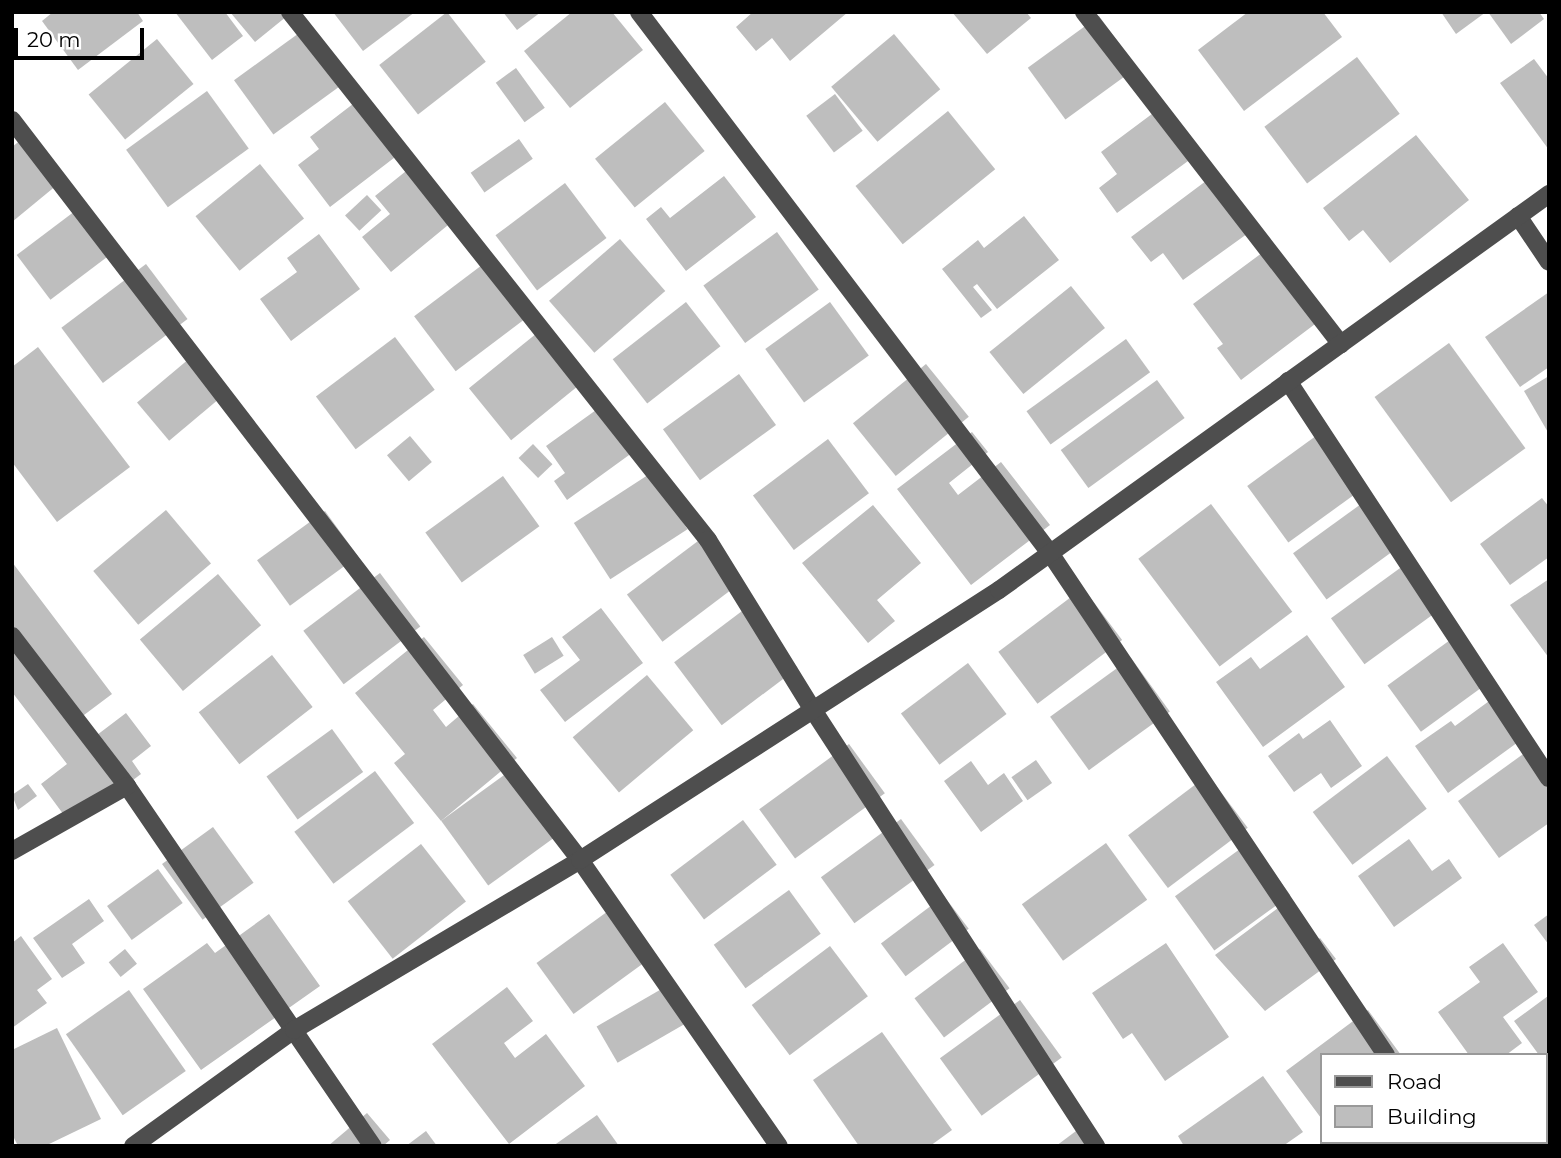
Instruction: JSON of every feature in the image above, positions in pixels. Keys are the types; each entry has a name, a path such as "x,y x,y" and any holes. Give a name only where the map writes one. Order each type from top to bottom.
{"street":[{"path":"290,12 708,540 813,710 1096,1146"},
{"path":"639,12 1050,553 1385,1053"},
{"path":"1084,12 1341,344"},
{"path":"12,120 580,860 779,1146"},
{"path":"133,1146 294,1030 580,860 1050,553 1549,194"},
{"path":"1518,216 1549,261"},
{"path":"1288,382 1549,778"},
{"path":"12,636 127,786 373,1146"},
{"path":"12,851 127,786"}],"building":[{"path":"53,12 137,12 143,21 78,70 42,21"},
{"path":"175,12 225,12 243,36 212,60"},
{"path":"230,12 292,12 255,42"},
{"path":"333,12 415,12 363,51"},
{"path":"447,12 486,62 418,115 379,65"},
{"path":"503,12 541,12 517,30"},
{"path":"572,12 612,12 643,50 570,108 524,51"},
{"path":"753,12 848,12 790,61 772,38 756,51 736,27"},
{"path":"952,12 1026,12 1031,18 987,54"},
{"path":"1248,12 1323,12 1342,37 1244,111 1198,50"},
{"path":"1441,12 1486,12 1456,34"},
{"path":"1488,12 1539,12 1544,19 1511,44"},
{"path":"1099,16 1137,68 1065,120 1028,68"},
{"path":"306,28 345,82 273,135 234,80"},
{"path":"894,34 940,89 877,142 831,87"},
{"path":"157,39 194,84 125,139 89,94"},
{"path":"1357,57 1400,114 1307,184 1264,127"},
{"path":"1534,59 1549,79 1549,150 1500,83"},
{"path":"516,68 545,108 525,122 496,83"},
{"path":"207,91 249,148 168,207 126,150"},
{"path":"835,94 863,131 834,152 806,116"},
{"path":"362,97 403,151 330,207 298,165 319,149 310,137"},
{"path":"665,102 705,151 635,208 595,159"},
{"path":"1164,105 1199,153 1117,213 1099,188 1117,174 1101,152"},
{"path":"948,111 995,169 903,244 856,186"},
{"path":"27,135 63,180 12,222 12,147"},
{"path":"1416,135 1469,200 1390,263 1363,230 1349,241 1323,208"},
{"path":"519,139 533,159 484,193 471,173"},
{"path":"416,163 459,216 391,272 362,237 390,214 375,196"},
{"path":"260,164 304,218 240,271 195,216"},
{"path":"1218,172 1258,226 1183,280 1163,253 1151,262 1131,237"},
{"path":"724,176 756,217 686,271 646,219 661,207 670,218"},
{"path":"565,183 607,238 537,290 496,235"},
{"path":"367,195 381,210 359,231 345,215"},
{"path":"83,205 117,250 50,300 17,255"},
{"path":"1024,216 1059,260 997,309 977,284 973,287 992,310 981,318 942,269 978,240 984,248"},
{"path":"777,232 819,289 745,343 703,285"},
{"path":"319,234 360,289 291,341 260,299 297,272 287,258"},
{"path":"620,239 665,291 594,353 549,301"},
{"path":"1274,244 1327,315 1241,380 1217,348 1223,344 1193,304"},
{"path":"490,259 532,314 456,371 414,316"},
{"path":"146,264 188,319 103,383 61,328"},
{"path":"1071,286 1105,328 1023,394 989,352"},
{"path":"1549,292 1549,367 1520,387 1485,337"},
{"path":"686,302 720,346 647,403 613,359"},
{"path":"830,302 869,355 804,402 765,349"},
{"path":"542,329 584,381 511,440 469,388"},
{"path":"395,337 435,390 356,449 316,397"},
{"path":"1126,339 1150,372 1051,444 1026,411"},
{"path":"1449,343 1525,448 1451,502 1375,397"},
{"path":"38,347 130,467 57,522 12,462 12,367"},
{"path":"196,353 228,391 169,441 137,402"},
{"path":"926,364 969,417 896,476 853,423"},
{"path":"739,374 776,425 700,480 663,429"},
{"path":"1549,376 1549,434 1524,391"},
{"path":"1157,380 1185,418 1088,488 1061,450"},
{"path":"603,405 636,450 567,500 554,481 565,473 546,446"},
{"path":"972,432 988,452 949,483 958,495 1001,462 1050,525 971,585 897,489"},
{"path":"1320,433 1361,490 1288,543 1247,486"},
{"path":"410,436 432,462 409,481 387,455"},
{"path":"828,439 869,493 794,550 753,496"},
{"path":"533,444 552,464 538,478 519,458"},
{"path":"651,473 687,529 610,579 574,523"},
{"path":"503,476 539,526 462,583 425,532"},
{"path":"1542,498 1549,507 1549,557 1510,585 1480,544"},
{"path":"1211,504 1292,612 1220,667 1138,559"},
{"path":"1361,504 1395,550 1327,599 1293,553"},
{"path":"873,505 921,563 877,600 895,621 868,643 802,563"},
{"path":"166,510 211,564 138,625 93,571"},
{"path":"325,511 358,556 290,606 257,560"},
{"path":"702,538 738,585 662,642 627,595"},
{"path":"12,562 112,694 80,718 97,735 126,713 151,746 132,761 141,774 72,826 41,784 67,764 12,692"},
{"path":"1407,563 1441,609 1364,664 1331,618"},
{"path":"380,573 420,627 344,684 303,631"},
{"path":"218,574 261,625 183,691 140,640"},
{"path":"1549,579 1549,658 1510,605"},
{"path":"1083,588 1122,640 1037,704 998,652"},
{"path":"750,605 798,668 722,725 674,662"},
{"path":"601,608 643,663 565,722 540,690 580,660 562,637"},
{"path":"1307,635 1345,687 1263,747 1216,682 1251,657 1260,669"},
{"path":"1457,635 1491,681 1421,732 1387,686"},
{"path":"424,637 463,685 433,710 446,727 473,704 517,758 441,821 394,763 405,754 355,693"},
{"path":"552,637 564,656 535,674 523,655"},
{"path":"272,655 313,707 239,764 199,712"},
{"path":"1131,658 1170,711 1089,770 1050,717"},
{"path":"968,663 1007,714 939,765 901,714"},
{"path":"647,675 693,730 619,793 573,737"},
{"path":"1496,696 1525,737 1448,793 1415,746 1451,721 1455,726"},
{"path":"1330,720 1362,766 1331,788 1321,773 1294,792 1268,756 1299,733 1303,739"},
{"path":"332,729 363,772 298,819 266,777"},
{"path":"849,744 885,793 795,859 759,809"},
{"path":"1533,747 1549,770 1549,823 1499,858 1458,801"},
{"path":"1387,756 1427,809 1352,865 1313,812"},
{"path":"1036,760 1052,783 1027,800 1011,777"},
{"path":"971,761 988,785 1004,773 1023,801 981,832 944,781"},
{"path":"518,765 565,830 488,886 441,821"},
{"path":"375,771 414,823 333,884 294,832"},
{"path":"1208,775 1248,828 1168,888 1128,835"},
{"path":"28,784 37,796 18,810 12,795"},
{"path":"901,819 935,865 854,923 821,877"},
{"path":"743,820 777,865 704,919 670,875"},
{"path":"213,827 254,883 203,920 162,864"},
{"path":"1409,839 1432,871 1449,859 1462,878 1394,927 1358,876"},
{"path":"1251,841 1290,895 1214,950 1175,896"},
{"path":"1106,843 1147,900 1063,961 1022,904"},
{"path":"421,844 466,902 393,959 348,901"},
{"path":"158,869 183,903 132,940 107,906"},
{"path":"789,890 821,934 746,988 714,945"},
{"path":"944,896 969,929 906,976 881,944"},
{"path":"89,899 104,921 72,944 85,963 62,978 33,938"},
{"path":"1286,902 1315,942 1320,938 1336,959 1265,1011 1215,955"},
{"path":"615,906 652,957 574,1014 537,963"},
{"path":"269,914 320,986 201,1070 143,989 207,943 215,953"},
{"path":"1549,914 1549,945 1534,925"},
{"path":"21,936 52,979 37,990 47,1003 12,1028 12,943"},
{"path":"1166,943 1229,1037 1165,1081 1132,1033 1123,1039 1092,993"},
{"path":"1503,943 1538,992 1503,1017 1522,1043 1509,1053 1468,1053 1438,1012 1480,982 1469,967"},
{"path":"830,946 868,996 790,1055 752,1005"},
{"path":"125,949 137,964 121,977 109,962"},
{"path":"980,949 1009,988 944,1037 915,998"},
{"path":"507,987 533,1021 504,1043 515,1058 546,1034 585,1086 509,1144 432,1044"},
{"path":"665,987 686,1023 618,1063 597,1026"},
{"path":"129,990 186,1071 123,1115 66,1034"},
{"path":"1548,996 1549,1061 1547,1062 1547,1053 1538,1053 1514,1021"},
{"path":"1020,1000 1062,1057 982,1116 940,1058"},
{"path":"1368,1010 1400,1053 1320,1053 1320,1117 1286,1071"},
{"path":"57,1028 101,1119 45,1146 18,1146 12,1134 12,1050"},
{"path":"882,1032 952,1130 930,1146 859,1146 813,1080"},
{"path":"1549,1073 1549,1146 1532,1146 1530,1144 1547,1144"},
{"path":"1263,1076 1303,1132 1283,1146 1184,1146 1178,1136"},
{"path":"367,1113 390,1140 383,1146 328,1146"},
{"path":"597,1115 619,1146 553,1146"},
{"path":"1088,1122 1106,1146 1056,1146"},
{"path":"426,1131 437,1146 406,1146"},
{"path":"1384,1144 1432,1144 1429,1146"}]}
